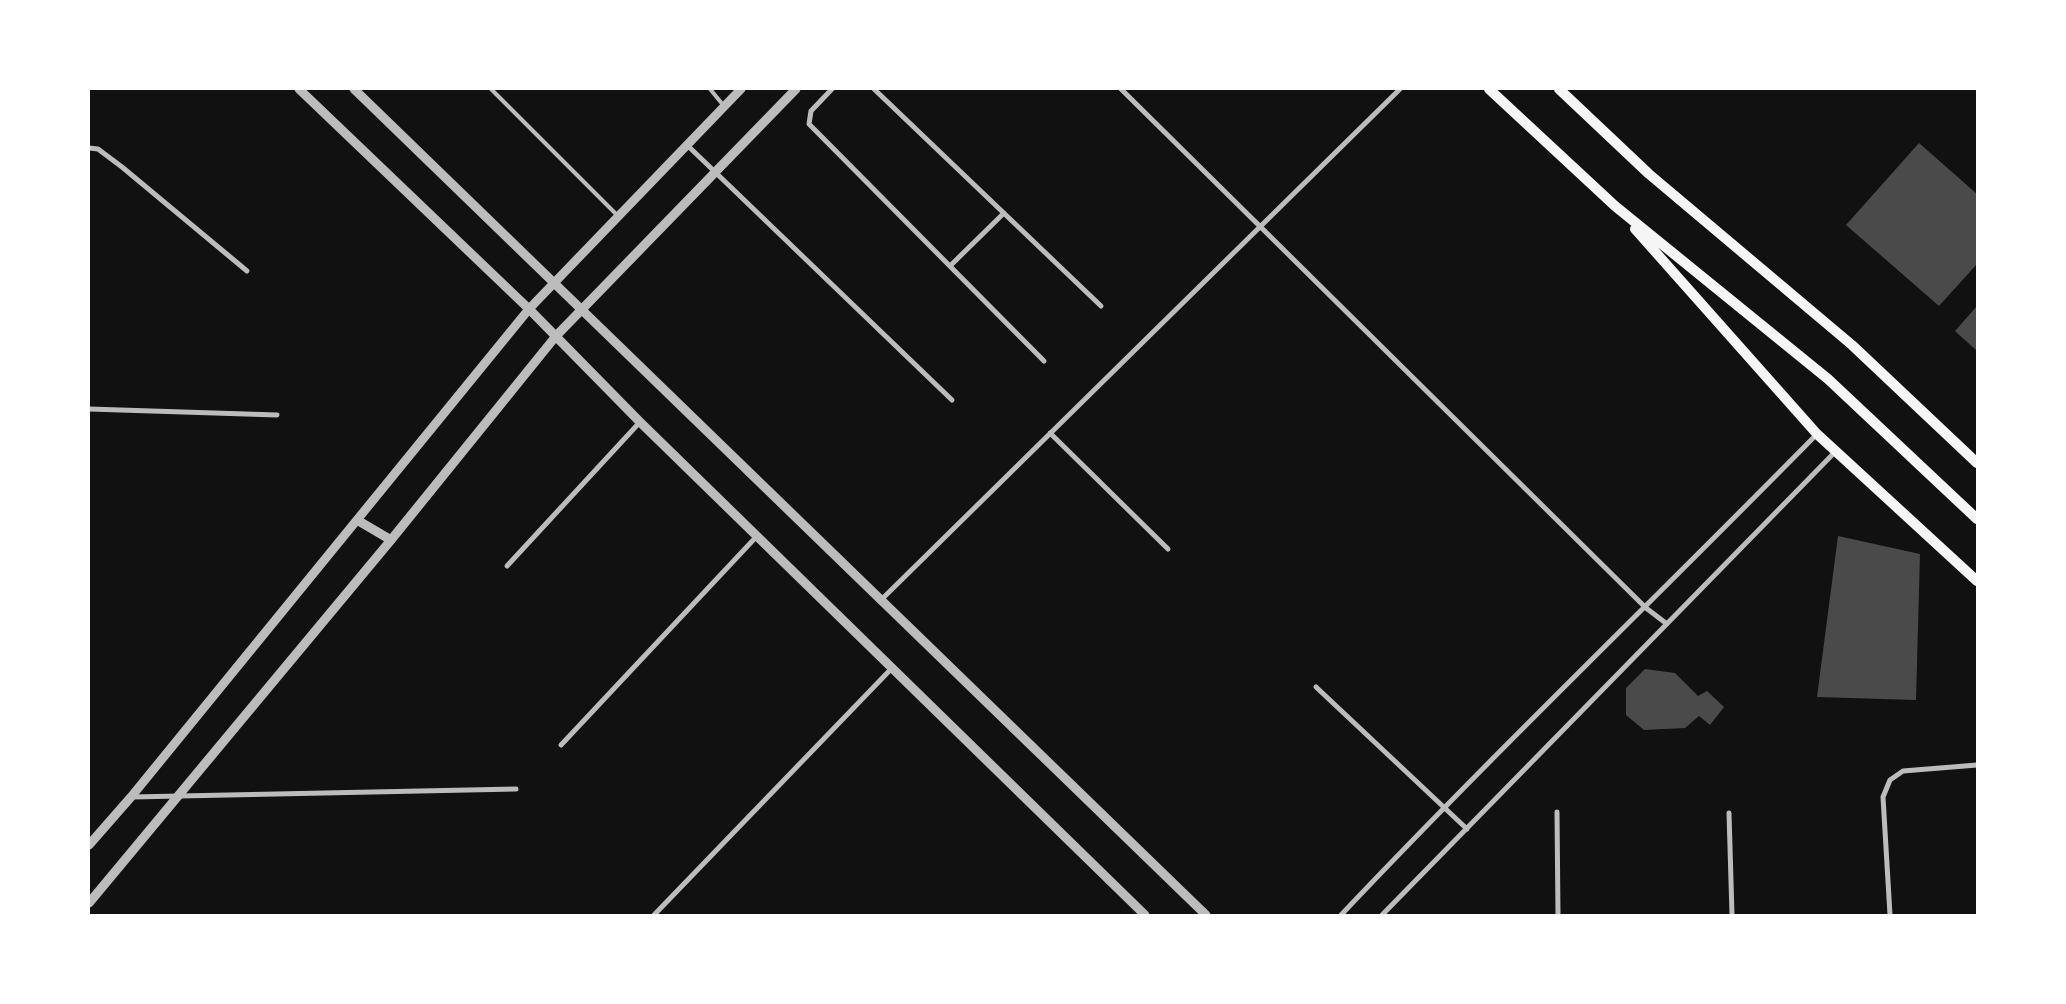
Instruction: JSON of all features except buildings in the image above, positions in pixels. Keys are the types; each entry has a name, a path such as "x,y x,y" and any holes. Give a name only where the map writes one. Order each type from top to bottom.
{"main road":[{"path":"1490,89 1615,206 1828,378 1977,519"},
{"path":"1559,89 1649,174 1852,345 1977,463"},
{"path":"1615,206 1818,434 1977,581"}],"street":[{"path":"299,89 556,336 640,422 894,667 1145,915"},
{"path":"354,89 1206,915"},
{"path":"89,845 131,797 528,309 741,89"},
{"path":"89,902 391,540 556,336 714,171 796,89"},
{"path":"832,89 811,111 809,124 1044,362"},
{"path":"874,89 1101,306"},
{"path":"1122,89 1646,608 1667,624"},
{"path":"881,600 1400,89"},
{"path":"686,145 952,400"},
{"path":"89,148 98,149 122,167 247,271"},
{"path":"950,266 1004,213"},
{"path":"89,409 277,415"},
{"path":"507,566 640,422"},
{"path":"1050,433 1168,549"},
{"path":"1341,915 1444,807 1646,608 1818,434"},
{"path":"1382,915 1836,451"},
{"path":"357,520 391,540"},
{"path":"561,745 757,536"},
{"path":"654,915 894,667"},
{"path":"1316,688 1467,829"},
{"path":"1890,915 1883,797 1890,780 1903,771 1977,765"},
{"path":"131,797 174,798 516,789"},
{"path":"1557,812 1558,915"},
{"path":"1729,813 1732,915"}],"lane":[{"path":"491,89 618,217"},
{"path":"710,89 724,106"}]}
